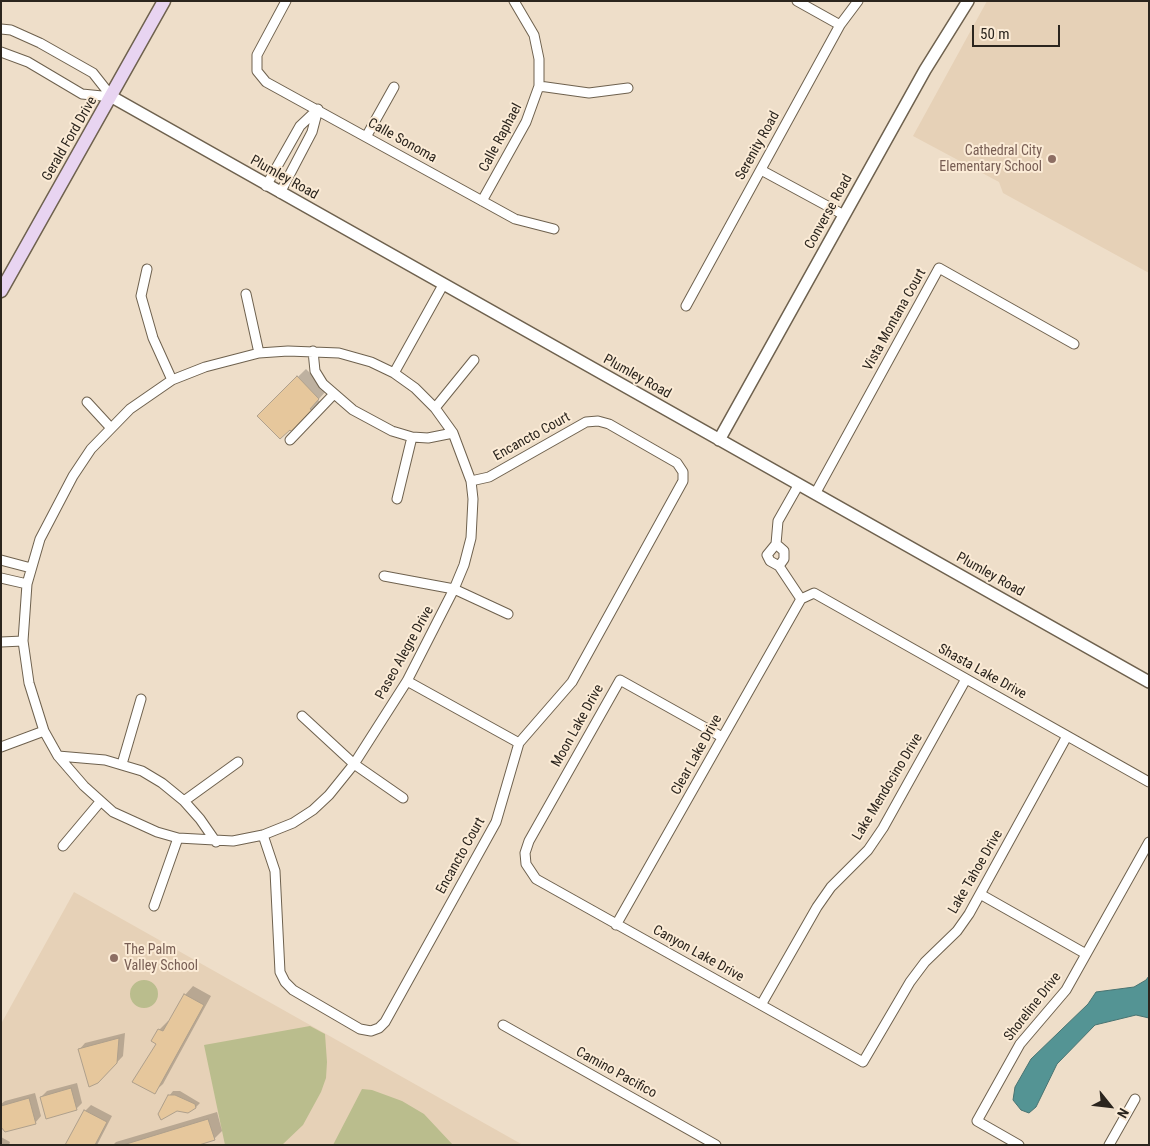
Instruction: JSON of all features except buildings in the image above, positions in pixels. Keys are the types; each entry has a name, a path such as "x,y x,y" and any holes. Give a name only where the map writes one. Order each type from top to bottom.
{"main road":[{"name":"Gerald Ford Drive","path":"1,291 112,97 164,1"}],"street":[{"name":"Calle Sonoma","path":"286,1 257,55 257,71 266,82 515,219 554,229"},
{"name":"Calle Raphael","path":"482,201 526,122 539,86 539,59 534,35 514,1"},
{"path":"797,1 840,25"},
{"name":"Serenity Road","path":"686,306 840,25 858,1"},
{"name":"Converse Road","path":"719,440 925,70 968,1"},
{"path":"1,29 11,30 40,43 94,73 112,97"},
{"path":"1,52 28,62 82,94 112,97"},
{"path":"539,86 589,93 628,88"},
{"path":"366,137 394,88"},
{"name":"Plumley Road","path":"112,97 266,186 280,192 1149,682"},
{"path":"266,186 300,126 318,109"},
{"path":"280,192 312,132 318,109"},
{"path":"761,170 844,216"},
{"name":"Vista Montana Court","path":"816,494 939,268 1074,344"},
{"path":"147,269 141,296 153,338 172,380"},
{"path":"394,373 443,284"},
{"path":"246,294 259,353"},
{"path":"313,351 314,371 333,395 371,421 412,437 428,438 453,433"},
{"name":"Paseo Alegre Drive","path":"313,351 371,362 394,373 415,388 435,408 453,433 471,481 473,499 471,538 464,565 454,589 407,681 354,764 336,788 313,810 293,823 263,835 233,841 216,842 178,838 157,832 135,823 100,802 58,756 44,731 29,683 22,641 27,584 31,568 40,539 73,476 110,427 130,408 172,380 206,367 259,353 313,351"},
{"path":"435,408 474,360"},
{"path":"290,440 333,395"},
{"path":"86,402 110,427"},
{"name":"Encancto Court","path":"263,835 275,871 280,972 285,982 293,990 360,1029 371,1031 379,1028 385,1022 496,822 519,743 572,682 683,481 683,472 677,463 609,424 598,421 586,422 489,477 471,481"},
{"path":"397,499 412,437"},
{"path":"776,544 778,521 799,484"},
{"path":"776,544 770,548 767,554 770,561 779,566 800,599"},
{"path":"776,544 784,551 784,559 779,566"},
{"path":"1,560 31,568"},
{"path":"384,576 454,589 508,614"},
{"path":"1,578 27,584"},
{"name":"Shasta Lake Drive","path":"800,599 814,593 1149,782"},
{"name":"Clear Lake Drive","path":"616,925 800,599"},
{"path":"1,642 22,641"},
{"name":"Lake Mendocino Drive","path":"761,1005 831,886 868,850 882,828 966,679"},
{"name":"Moon Lake Drive","path":"526,864 525,853 529,841 620,680 722,737"},
{"path":"407,681 519,743"},
{"path":"122,764 141,699"},
{"path":"302,716 354,764 403,798"},
{"path":"1,747 44,731"},
{"name":"Lake Tahoe Drive","path":"863,1062 910,982 925,962 957,931 980,894 1068,736"},
{"path":"58,756 122,764 162,783 184,801 200,819 216,842"},
{"path":"184,801 238,762"},
{"path":"63,846 100,802"},
{"path":"154,906 178,838"},
{"name":"Shoreline Drive","path":"1020,1145 977,1121 1020,1044 1066,990 1149,842"},
{"name":"Canyon Lake Drive","path":"526,864 536,879 863,1062"},
{"path":"980,894 1086,954"},
{"name":"Camino Pacifico","path":"503,1025 716,1145"},
{"path":"1109,1145 1135,1099"}],"shaded area":[{"name":"Cathedral City Elementary School","path":"987,1 1149,1 1149,273 1003,193 999,182 913,136"},
{"name":"The Palm Valley School","path":"74,892 523,1145 1,1145 1,1024"}],"green space":[{"path":"144,980 154,984 158,994 154,1004 144,1008 134,1004 130,994 134,984"},
{"path":"310,1026 325,1034 326,1078 321,1092 303,1125 282,1145 225,1145 204,1045"},
{"path":"362,1089 372,1090 402,1101 424,1114 453,1145 333,1145"}],"water":[{"path":"1149,976 1149,1018 1136,1015 1095,1025 1057,1064 1036,1107 1029,1113 1021,1110 1013,1100 1015,1087 1031,1059 1088,1004 1096,992 1134,987"}],"place":[{"name":"Cathedral City Elementary School","path":"1052,159"},
{"name":"The Palm Valley School","path":"114,958"}]}
